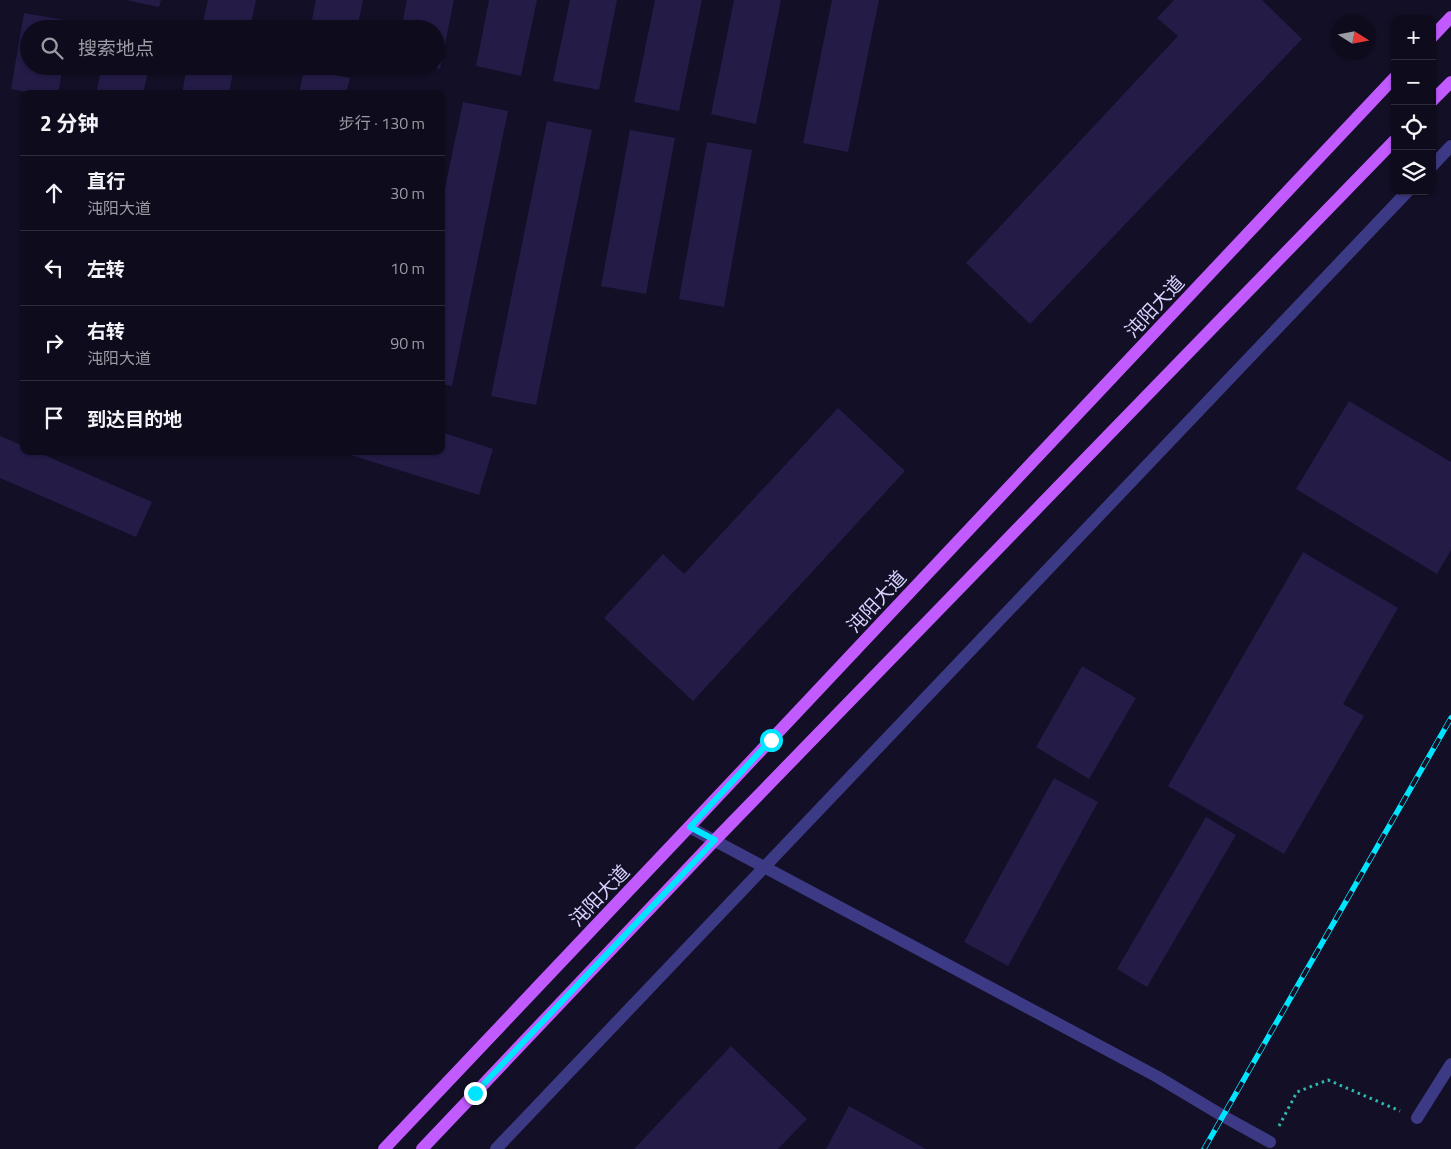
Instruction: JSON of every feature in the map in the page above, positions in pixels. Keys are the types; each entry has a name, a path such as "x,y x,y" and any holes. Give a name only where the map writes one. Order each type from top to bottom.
{"main road":[{"path":"1436,33 1451,17"},
{"name":"沌阳大道","path":"384,1149 690,827 1391,81"},
{"path":"1436,97 1451,82"},
{"path":"422,1149 715,840 1391,144"}],"street":[{"path":"1436,162 1451,146"},
{"path":"496,1149 1404,195"},
{"path":"690,827 1156,1076 1270,1142"},
{"path":"1417,1118 1451,1064"}],"path":[{"path":"1270,1142 1297,1092 1328,1080 1417,1118"}],"building":[{"path":"126,0 161,0 159,7"},
{"path":"208,0 256,0 252,20 203,20"},
{"path":"316,0 363,0 359,20 312,20"},
{"path":"407,0 454,0 445,44 445,20 403,20"},
{"path":"489,0 537,0 521,76 476,66"},
{"path":"570,0 617,0 599,90 553,81"},
{"path":"655,0 702,0 679,111 634,102"},
{"path":"734,0 781,0 756,124 711,114"},
{"path":"832,0 879,0 848,152 803,143"},
{"path":"1174,0 1262,0 1302,39 1030,324 966,263 1178,36 1157,18"},
{"path":"24,13 64,20 23,20"},
{"path":"20,36 20,75 61,75 59,90 11,89"},
{"path":"100,75 147,75 144,90 97,90"},
{"path":"185,75 232,75 230,90 183,90"},
{"path":"303,75 335,75 350,78 347,90 300,90"},
{"path":"463,102 508,111 452,386 445,385 445,188"},
{"path":"547,121 592,130 536,405 491,396"},
{"path":"630,130 675,138 646,294 601,286"},
{"path":"707,142 752,150 724,307 679,299"},
{"path":"1349,401 1451,462 1451,550 1437,574 1296,489"},
{"path":"838,408 905,471 693,701 604,618 663,554 684,574"},
{"path":"445,433 493,449 479,495 351,455 445,455"},
{"path":"0,436 20,444 20,455 44,455 152,502 136,537 0,478"},
{"path":"1303,552 1398,608 1343,704 1364,716 1284,854 1168,786"},
{"path":"1082,666 1136,698 1089,779 1036,747"},
{"path":"1054,778 1098,802 1008,966 964,942"},
{"path":"1206,817 1236,835 1147,987 1117,969"},
{"path":"731,1046 807,1119 778,1149 634,1149"},
{"path":"849,1106 926,1149 826,1149"}],"railway":[{"path":"1204,1149 1451,718"}],"route":[{"path":"475,1093 715,840 690,827 771,740"}]}
